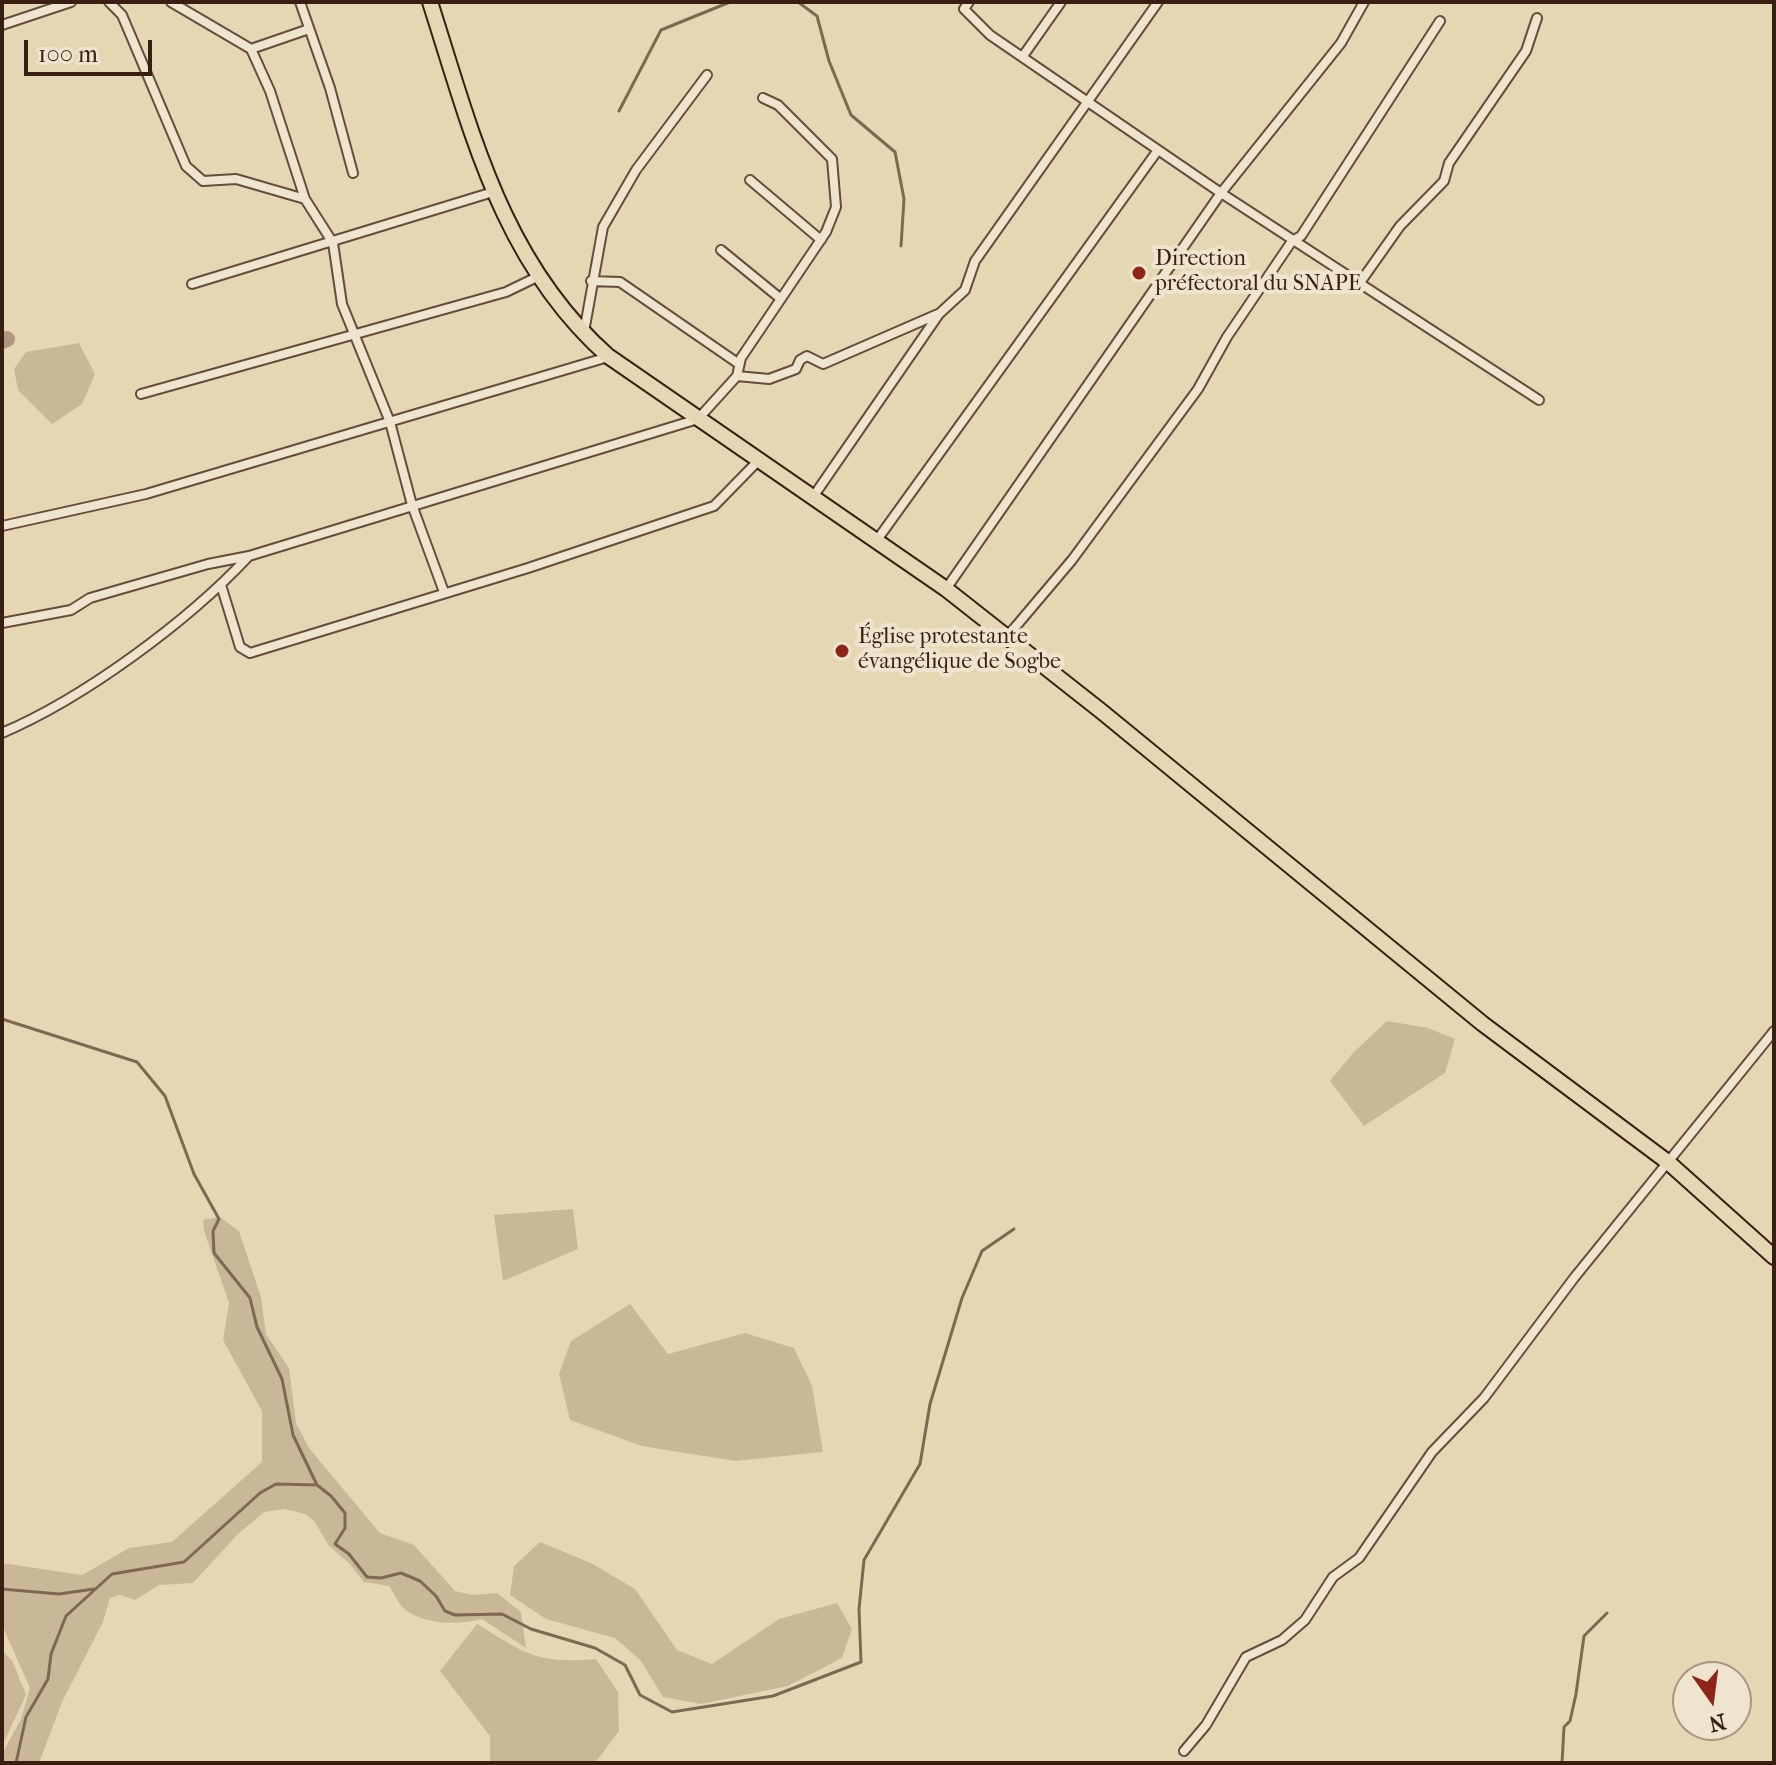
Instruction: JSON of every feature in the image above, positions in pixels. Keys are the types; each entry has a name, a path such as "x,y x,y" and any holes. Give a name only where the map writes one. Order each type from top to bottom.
{"highway":[{"path":"430,2 493,192 537,277 585,335 608,356 946,589 1124,730 1483,1024 1669,1163 1774,1257"}],"street":[{"path":"2,25 71,2"},
{"path":"109,2 122,15 186,166 203,181 236,179 305,199"},
{"path":"171,2 251,49 270,91 305,199 333,243 342,304 390,422 412,505 444,592"},
{"path":"300,2 330,88 353,173"},
{"path":"969,2 964,9 990,35 1292,241 1539,400"},
{"path":"1023,56 1061,2"},
{"path":"813,497 939,314 965,290 975,261 1158,2"},
{"path":"946,589 1221,193 1341,43 1364,2"},
{"path":"1359,284 1400,226 1444,181 1449,163 1526,51 1537,18"},
{"path":"1006,638 1072,560 1198,389 1227,337 1292,241 1301,236 1440,21"},
{"path":"251,49 309,29"},
{"path":"585,335 591,281 603,227 636,170 707,75"},
{"path":"2,623 71,610 90,598 208,564 249,556 698,419 737,376 739,364 821,240 836,207 832,159 778,105 763,98"},
{"path":"877,540 1158,150"},
{"path":"750,180 821,240"},
{"path":"192,284 493,192"},
{"path":"721,250 781,299"},
{"path":"141,394 506,292 537,277"},
{"path":"591,281 620,282 739,364"},
{"path":"737,376 769,379 796,369 800,360 807,356 823,364 939,314"},
{"path":"2,526 146,494 608,356"},
{"path":"221,585 240,647 250,653 714,506 759,460"},
{"path":"2,733 37,718 115,666 221,585 249,556"},
{"path":"1184,1751 1206,1725 1246,1657 1282,1640 1305,1620 1333,1577 1359,1558 1432,1452 1484,1398 1574,1278 1774,1031"}],"shaded area":[{"path":"79,343 95,374 82,404 52,424 18,390 14,369 26,352"},
{"path":"1387,1021 1428,1028 1455,1039 1445,1073 1364,1126 1330,1081 1353,1053"},
{"path":"573,1209 578,1249 503,1281 494,1215"},
{"path":"220,1217 239,1231 261,1297 266,1334 289,1368 296,1423 309,1448 380,1533 414,1545 455,1591 472,1595 497,1593 521,1612 526,1648 482,1619 444,1622 415,1616 402,1606 389,1586 364,1582 349,1563 329,1546 314,1521 305,1514 285,1509 264,1512 238,1534 193,1583 159,1585 135,1600 120,1595 110,1598 103,1622 62,1702 39,1763 2,1763 2,1754 21,1719 30,1688 2,1625 2,1563 82,1575 129,1548 172,1542 262,1462 262,1411 223,1340 229,1303 204,1231 203,1220"},
{"path":"630,1304 668,1354 745,1333 794,1348 812,1386 823,1452 735,1461 642,1446 570,1420 559,1374 571,1341"},
{"path":"540,1542 591,1563 635,1589 677,1650 712,1664 779,1619 837,1603 852,1629 842,1658 788,1686 701,1704 663,1697 641,1661 615,1638 546,1619 510,1595 514,1566"},
{"path":"477,1624 533,1655 559,1660 596,1659 618,1692 619,1731 595,1763 490,1763 490,1736 440,1671"},
{"path":"2,1651 12,1660 26,1695 2,1746"}],"waterway":[{"path":"619,111 661,30 730,2"},
{"path":"798,2 817,16 829,61 851,115 895,152 904,199 901,246"},
{"path":"2,341 7,339"},
{"path":"2,1019 137,1062 165,1096 194,1174 219,1219 213,1231 214,1253 250,1298 257,1327 282,1379 293,1435 317,1485"},
{"path":"16,1763 26,1717 48,1679 51,1654 66,1616 112,1574 184,1562 260,1493 276,1484 317,1485 331,1496 345,1513 345,1528 335,1544 349,1554 367,1577 381,1578 401,1573 420,1581 436,1596 445,1611 455,1615 502,1614 531,1629 595,1648 625,1665 640,1695 672,1712 773,1696 861,1662 859,1609 864,1560 920,1464 930,1404 962,1298 982,1251 1014,1229"},
{"path":"2,1589 59,1594 94,1589"},
{"path":"1562,1763 1564,1727 1570,1721 1576,1694 1584,1636 1607,1613"}],"place":[{"name":"Direction préfectoral du SNAPE","path":"1139,273"},
{"name":"Église protestante évangélique de Sogbe","path":"842,651"}]}
